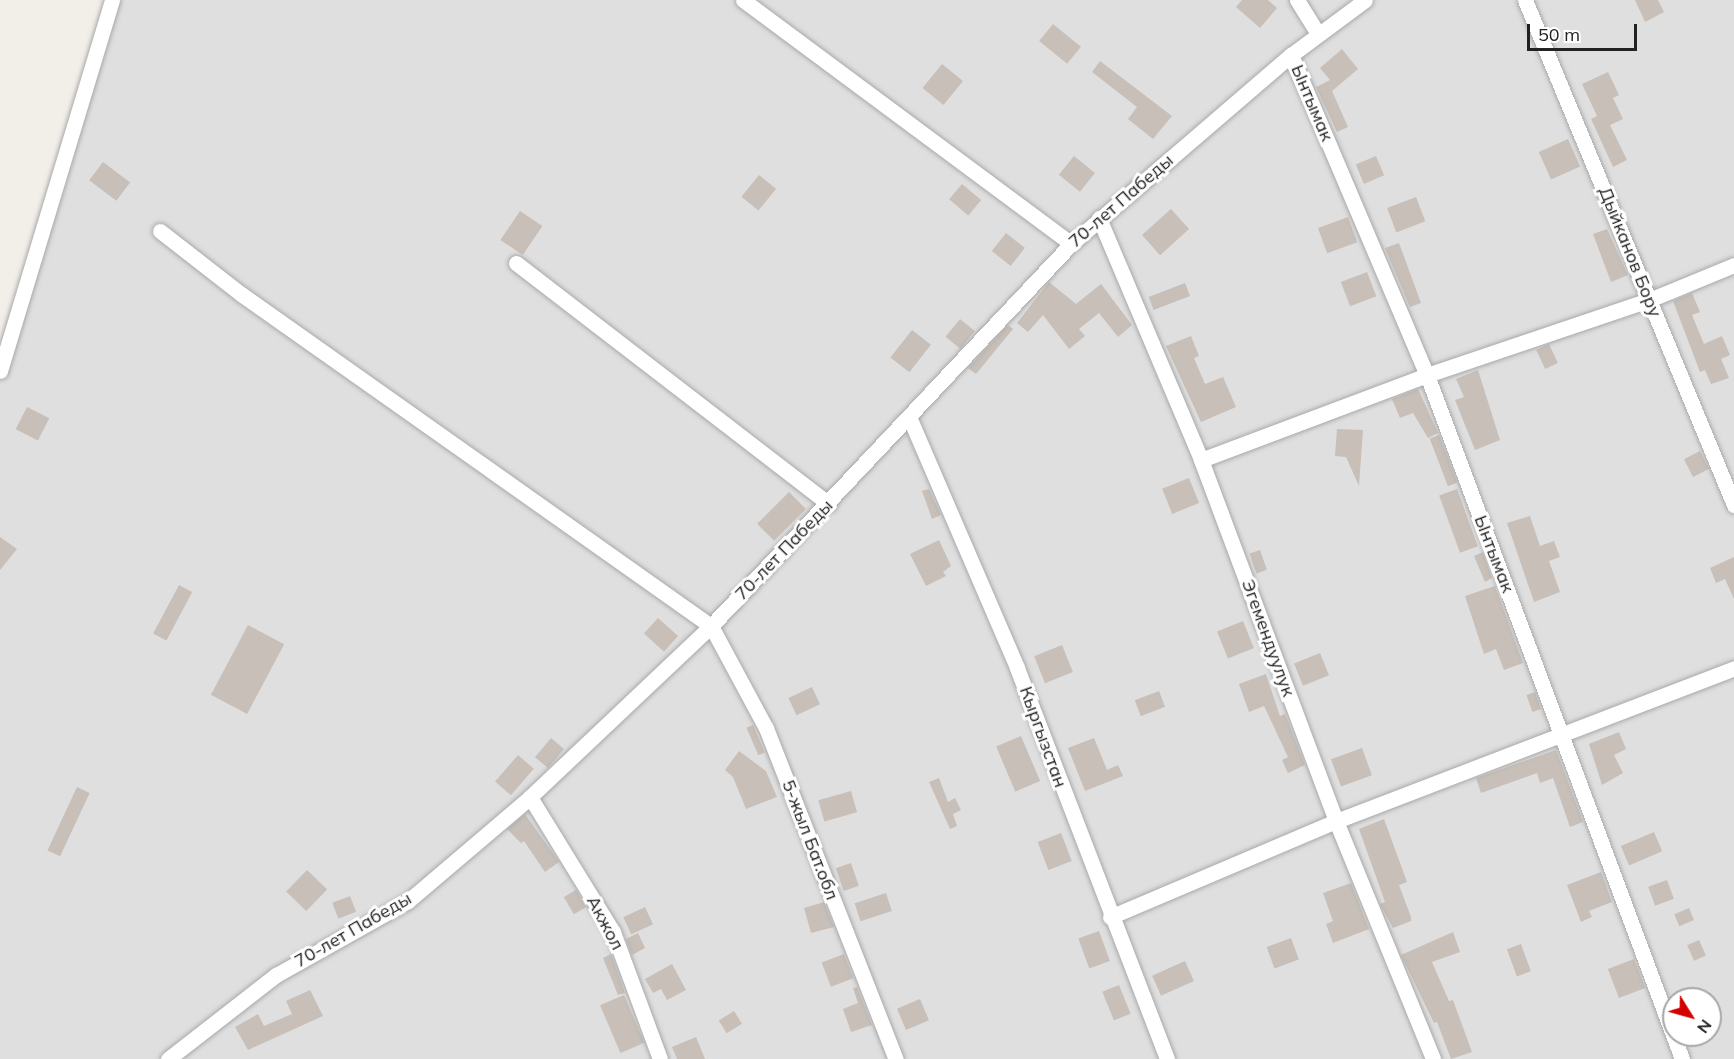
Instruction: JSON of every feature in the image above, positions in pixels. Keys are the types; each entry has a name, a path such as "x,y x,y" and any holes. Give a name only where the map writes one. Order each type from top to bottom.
{"street":[{"path":"0,372 112,0"},
{"path":"743,0 1071,244"},
{"path":"1297,0 1318,34"},
{"name":"70-лет Пабеды","path":"168,1059 276,975 408,901 530,797 711,626 910,419 1071,244 1291,55 1365,0"},
{"name":"Дыйканов Бору","path":"1525,0 1734,505"},
{"name":"Ынтымак","path":"1291,55 1427,375 1682,1059"},
{"name":"Эгемендуулук","path":"1099,218 1201,460 1336,821 1433,1059"},
{"path":"160,231 241,294 711,626"},
{"path":"516,263 829,504"},
{"path":"1201,460 1427,375 1649,300 1734,265"},
{"name":"Кыргызстан","path":"910,419 1017,668 1110,917 1167,1059"},
{"name":"5-жыл Бат.обл","path":"711,626 766,728 896,1059"},
{"path":"1110,917 1336,821 1734,668"},
{"name":"Акжол","path":"530,797 614,932 660,1059"}],"shaded area":[{"path":"114,0 1734,0 1734,1059 0,1059 0,376"}],"building":[{"path":"1242,0 1268,0 1277,8 1260,28 1236,7"},
{"path":"1635,0 1658,0 1664,12 1645,22"},
{"path":"1053,24 1081,47 1067,64 1039,41"},
{"path":"1342,49 1358,69 1332,91 1348,127 1337,132 1316,87 1330,80 1320,68"},
{"path":"1100,61 1172,116 1153,139 1128,119 1137,107 1092,72"},
{"path":"942,64 963,81 943,105 922,88"},
{"path":"1608,72 1619,95 1613,98 1623,119 1610,125 1627,160 1613,167 1591,119 1597,116 1582,84"},
{"path":"1568,139 1580,166 1551,179 1539,152"},
{"path":"1074,156 1095,173 1080,192 1059,175"},
{"path":"1376,156 1384,175 1364,184 1356,165"},
{"path":"103,162 130,182 116,201 89,180"},
{"path":"759,175 776,189 758,211 741,197"},
{"path":"962,184 981,200 968,215 949,199"},
{"path":"1416,197 1425,221 1396,232 1387,208"},
{"path":"1171,209 1189,229 1160,255 1142,235"},
{"path":"520,211 542,226 523,255 500,240"},
{"path":"1348,217 1357,242 1327,253 1318,228"},
{"path":"1607,229 1628,275 1611,282 1593,234"},
{"path":"1006,233 1025,248 1011,266 992,251"},
{"path":"1399,243 1421,303 1410,307 1385,248"},
{"path":"1367,272 1376,296 1350,306 1341,282"},
{"path":"1049,282 1076,304 1101,284 1132,325 1118,337 1099,313 1079,329 1085,336 1069,349 1043,315 1028,332 1017,323"},
{"path":"1185,283 1190,296 1154,310 1149,297"},
{"path":"1692,293 1700,312 1692,315 1704,344 1722,336 1730,355 1721,359 1729,378 1711,384 1705,370 1700,372 1673,301"},
{"path":"960,319 975,331 960,349 946,337"},
{"path":"1008,325 1013,329 976,374 968,368"},
{"path":"912,330 931,345 909,372 890,358"},
{"path":"1191,336 1199,356 1194,358 1205,384 1223,377 1236,407 1201,422 1166,346"},
{"path":"1549,344 1558,363 1545,369 1536,350"},
{"path":"1478,370 1500,440 1475,450 1455,400 1464,397 1456,379"},
{"path":"1418,389 1438,433 1428,438 1413,413 1400,418 1392,399"},
{"path":"27,407 49,418 38,441 16,429"},
{"path":"1337,429 1363,430 1359,486 1346,457 1335,456"},
{"path":"1439,435 1457,483 1448,486 1430,439"},
{"path":"1700,451 1709,469 1693,477 1684,459"},
{"path":"1189,478 1199,503 1172,514 1162,489"},
{"path":"929,489 941,515 932,519 922,491"},
{"path":"1457,489 1478,546 1460,553 1439,495"},
{"path":"789,492 806,509 774,541 757,524"},
{"path":"1530,516 1540,546 1554,541 1560,557 1549,561 1560,592 1534,602 1507,523"},
{"path":"0,537 17,549 0,570"},
{"path":"939,540 951,566 943,572 946,576 926,586 910,554"},
{"path":"1260,550 1267,570 1256,573 1250,554"},
{"path":"1483,552 1492,578 1485,582 1474,556"},
{"path":"1734,557 1734,599 1725,579 1716,583 1710,568"},
{"path":"179,585 192,592 166,641 153,634"},
{"path":"1495,586 1523,663 1504,670 1496,649 1484,654 1465,596"},
{"path":"658,618 678,636 664,652 644,634"},
{"path":"1243,621 1254,648 1228,658 1217,631"},
{"path":"248,625 284,644 247,714 211,695"},
{"path":"1062,645 1073,672 1045,683 1034,656"},
{"path":"1320,653 1329,675 1303,686 1294,663"},
{"path":"1266,674 1280,716 1285,714 1305,765 1288,773 1282,760 1288,757 1264,706 1249,712 1239,684"},
{"path":"812,687 820,704 796,715 788,698"},
{"path":"1159,691 1165,707 1141,716 1135,700"},
{"path":"1535,692 1541,709 1532,712 1526,695"},
{"path":"753,725 765,753 758,755 747,728"},
{"path":"1619,732 1626,749 1614,755 1623,773 1602,785 1589,744"},
{"path":"1021,736 1040,781 1015,792 996,747"},
{"path":"551,738 564,749 548,768 535,757"},
{"path":"1094,738 1107,770 1118,765 1123,776 1085,791 1068,748"},
{"path":"1362,748 1372,775 1341,787 1331,759"},
{"path":"1556,750 1583,822 1570,827 1553,778 1540,783 1537,773 1481,793 1476,778"},
{"path":"739,751 766,771 777,797 746,809 733,777 725,770"},
{"path":"518,755 534,769 511,795 495,781"},
{"path":"939,778 948,802 955,798 961,810 953,814 957,826 950,829 929,782"},
{"path":"77,787 90,793 60,856 47,850"},
{"path":"851,791 857,812 824,822 818,800"},
{"path":"525,814 559,862 545,872 524,841 521,843 507,829"},
{"path":"1384,819 1407,882 1399,885 1411,917 1411,921 1393,928 1380,904 1385,902 1359,829"},
{"path":"1654,832 1662,851 1629,865 1621,846"},
{"path":"1061,833 1072,861 1048,870 1038,842"},
{"path":"851,863 859,886 844,891 836,868"},
{"path":"307,870 327,889 306,911 286,892"},
{"path":"1601,872 1612,902 1589,911 1592,917 1581,922 1567,885"},
{"path":"1667,880 1674,899 1655,906 1648,887"},
{"path":"1351,883 1369,929 1333,943 1326,924 1333,921 1323,893"},
{"path":"576,890 586,907 574,914 564,897"},
{"path":"886,893 892,911 860,921 855,903"},
{"path":"350,896 356,912 338,919 332,903"},
{"path":"824,902 834,927 811,933 804,908"},
{"path":"645,907 653,924 631,934 623,917"},
{"path":"1689,908 1694,920 1679,926 1674,914"},
{"path":"1099,931 1110,961 1089,969 1078,939"},
{"path":"1453,932 1460,952 1432,962 1449,1001 1453,1000 1472,1052 1451,1059 1437,1022 1434,1023 1401,955"},
{"path":"638,933 645,948 632,955 626,939"},
{"path":"1291,938 1299,960 1274,969 1267,947"},
{"path":"1699,940 1706,956 1694,961 1687,945"},
{"path":"1521,944 1531,971 1517,976 1507,949"},
{"path":"611,954 625,993 618,995 603,958"},
{"path":"844,954 853,978 831,987 822,963"},
{"path":"1634,959 1645,988 1619,998 1608,969"},
{"path":"1185,961 1194,981 1161,996 1152,976"},
{"path":"672,964 686,990 667,1000 661,989 653,993 645,979"},
{"path":"1119,985 1131,1014 1114,1020 1102,992"},
{"path":"857,987 872,1025 851,1032 843,1009 858,1003 853,988"},
{"path":"310,990 323,1016 248,1050 235,1027 258,1014 264,1026 292,1014 286,1001"},
{"path":"624,995 644,1043 620,1053 600,1005"},
{"path":"920,999 929,1020 906,1030 897,1009"},
{"path":"734,1011 742,1024 727,1033 719,1021"},
{"path":"696,1037 705,1059 677,1059 672,1047"}]}
